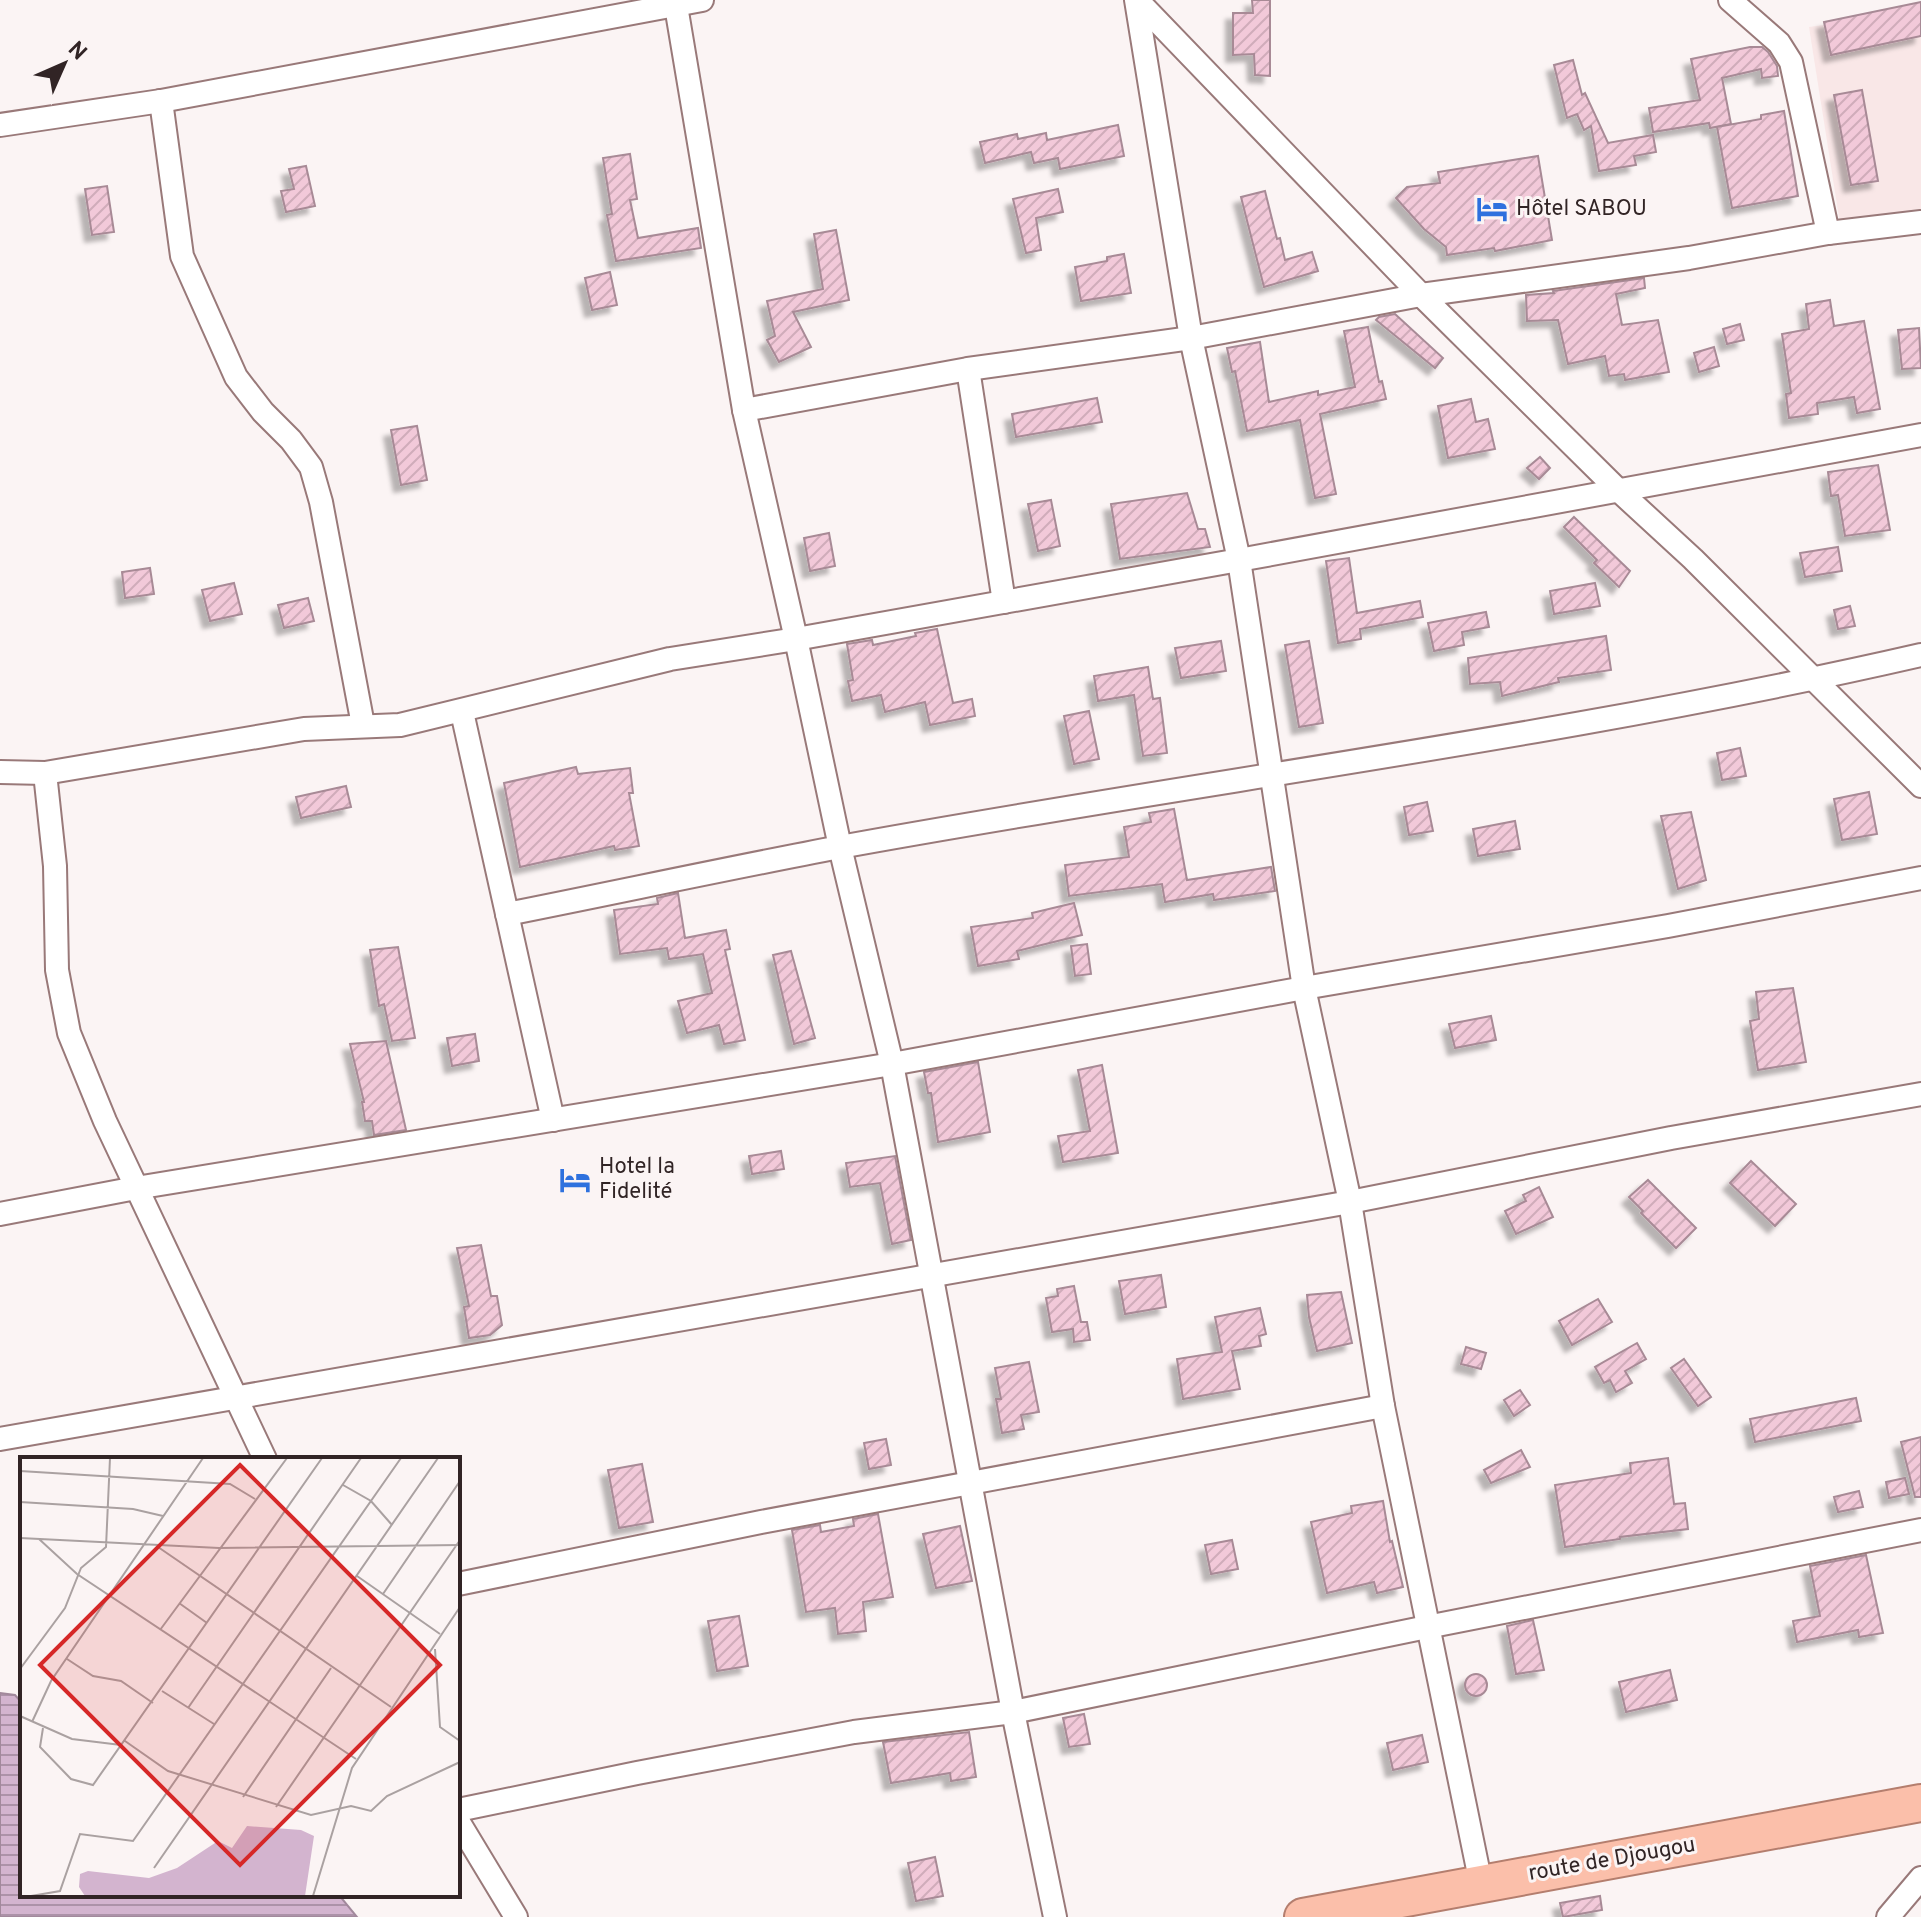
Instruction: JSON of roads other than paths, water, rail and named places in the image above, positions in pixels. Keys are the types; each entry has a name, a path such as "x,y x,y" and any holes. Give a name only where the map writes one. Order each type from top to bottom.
{"highway":[{"name":"route de Djougou","path":"1303,1917 1921,1803"}],"street":[{"path":"0,125 161,101 702,0"},
{"path":"1136,0 1421,295 1921,786"},
{"path":"1136,0 1191,338 1239,560 1304,988 1350,1202 1383,1406 1481,1884"},
{"path":"1730,0 1779,43 1791,62 1828,233"},
{"path":"675,3 744,410 840,847 892,1064 1013,1712 1055,1917"},
{"path":"161,101 182,256 236,377 311,467 321,502 363,725"},
{"path":"744,410 968,369 1191,338 1421,295 1689,258 1828,233 1921,222"},
{"path":"968,369 1004,602"},
{"path":"1,770 45,773 304,729 400,725 670,659 1239,560 1921,435"},
{"path":"507,914 840,847 1586,722 1813,680 1921,655"},
{"path":"462,712 553,1120"},
{"path":"45,773 55,866 57,970 69,1033 136,1188 264,1457"},
{"path":"0,1214 136,1188 892,1064 1921,878"},
{"path":"0,1439 1350,1202 1671,1138 1921,1094"},
{"path":"460,1584 761,1522 1383,1406"},
{"path":"460,1810 854,1732 1013,1712 1921,1530"},
{"path":"460,1824 516,1917"},
{"path":"1888,1917 1921,1878"}],"place":[{"name":"Hôtel SABOU","path":"1492,209"},
{"name":"Hotel la Fidelité","path":"575,1180"}]}
